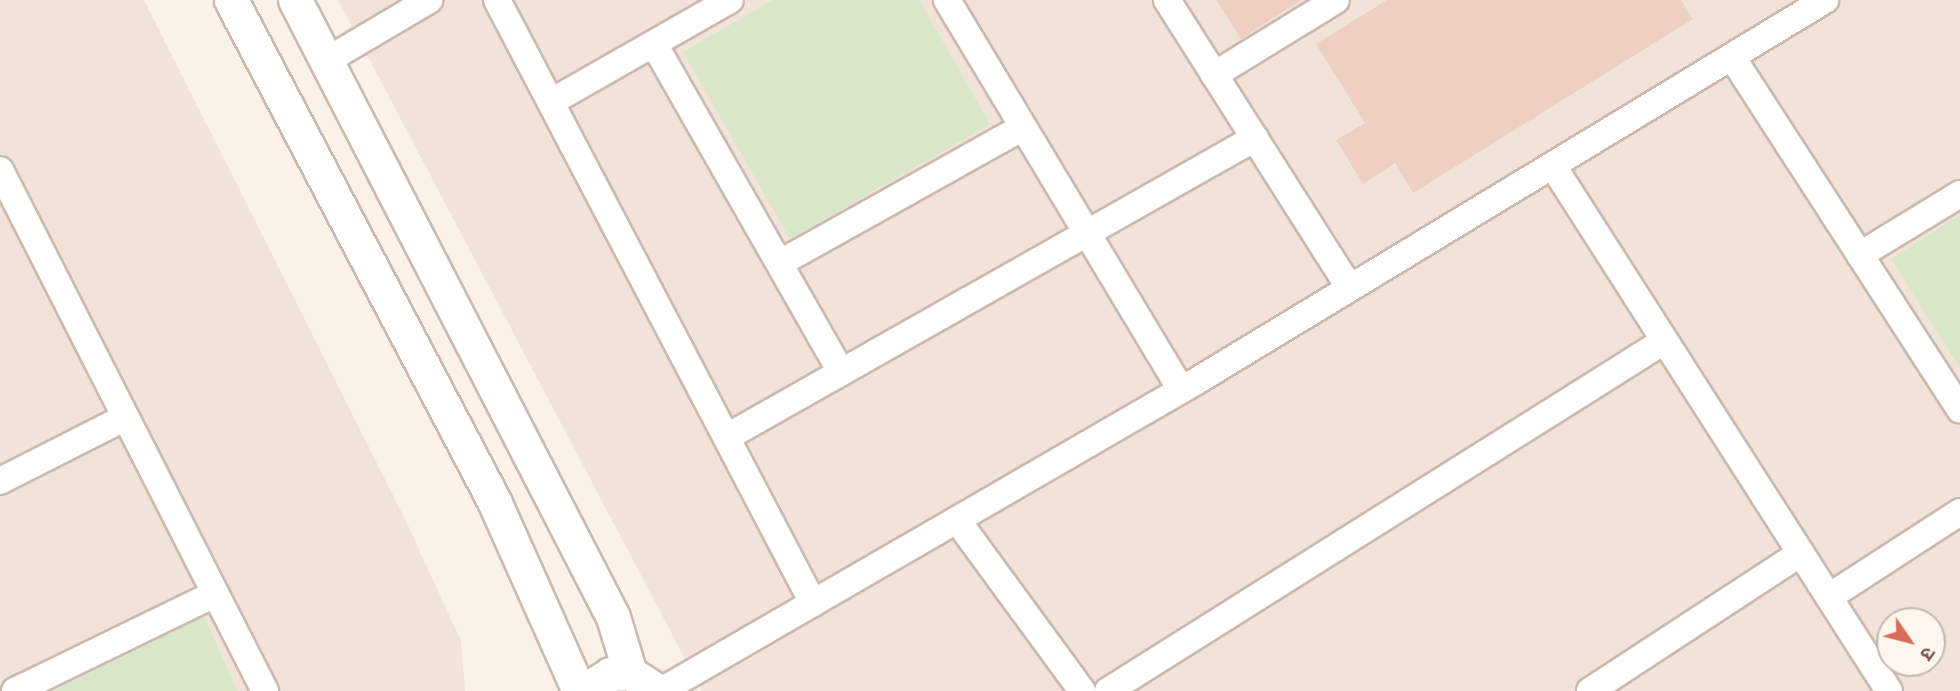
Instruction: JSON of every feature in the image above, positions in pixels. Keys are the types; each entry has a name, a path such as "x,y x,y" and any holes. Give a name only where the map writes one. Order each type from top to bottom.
{"street":[{"path":"231,0 494,501 579,691"},
{"path":"295,0 613,617 629,673"},
{"path":"326,61 429,0"},
{"path":"497,0 813,603"},
{"path":"551,102 730,0"},
{"path":"947,0 1181,390"},
{"path":"1167,0 1350,288"},
{"path":"1214,75 1336,0"},
{"path":"584,691 601,677 629,673 659,691 1181,390 1825,0"},
{"path":"653,44 841,372"},
{"path":"1732,57 1960,410"},
{"path":"779,263 1023,127"},
{"path":"727,437 1255,138"},
{"path":"1553,166 1889,691"},
{"path":"0,170 265,691"},
{"path":"1860,256 1960,194"},
{"path":"1108,691 1664,341"},
{"path":"0,481 125,417"},
{"path":"1829,597 1960,512"},
{"path":"957,520 1082,691"},
{"path":"1590,691 1801,554"},
{"path":"15,691 215,594"}],"shaded area":[{"path":"0,0 144,0 406,521 461,641 465,691 0,691"},
{"path":"338,0 1960,0 1960,691 702,691"}],"green space":[{"path":"773,0 919,0 990,124 790,239 683,52"},
{"path":"1960,215 1960,368 1891,259"},
{"path":"204,616 237,691 54,691"}],"building":[{"path":"1216,0 1301,0 1241,39"},
{"path":"1387,0 1681,0 1693,19 1413,193 1395,163 1363,184 1336,140 1365,123 1316,44"}]}
